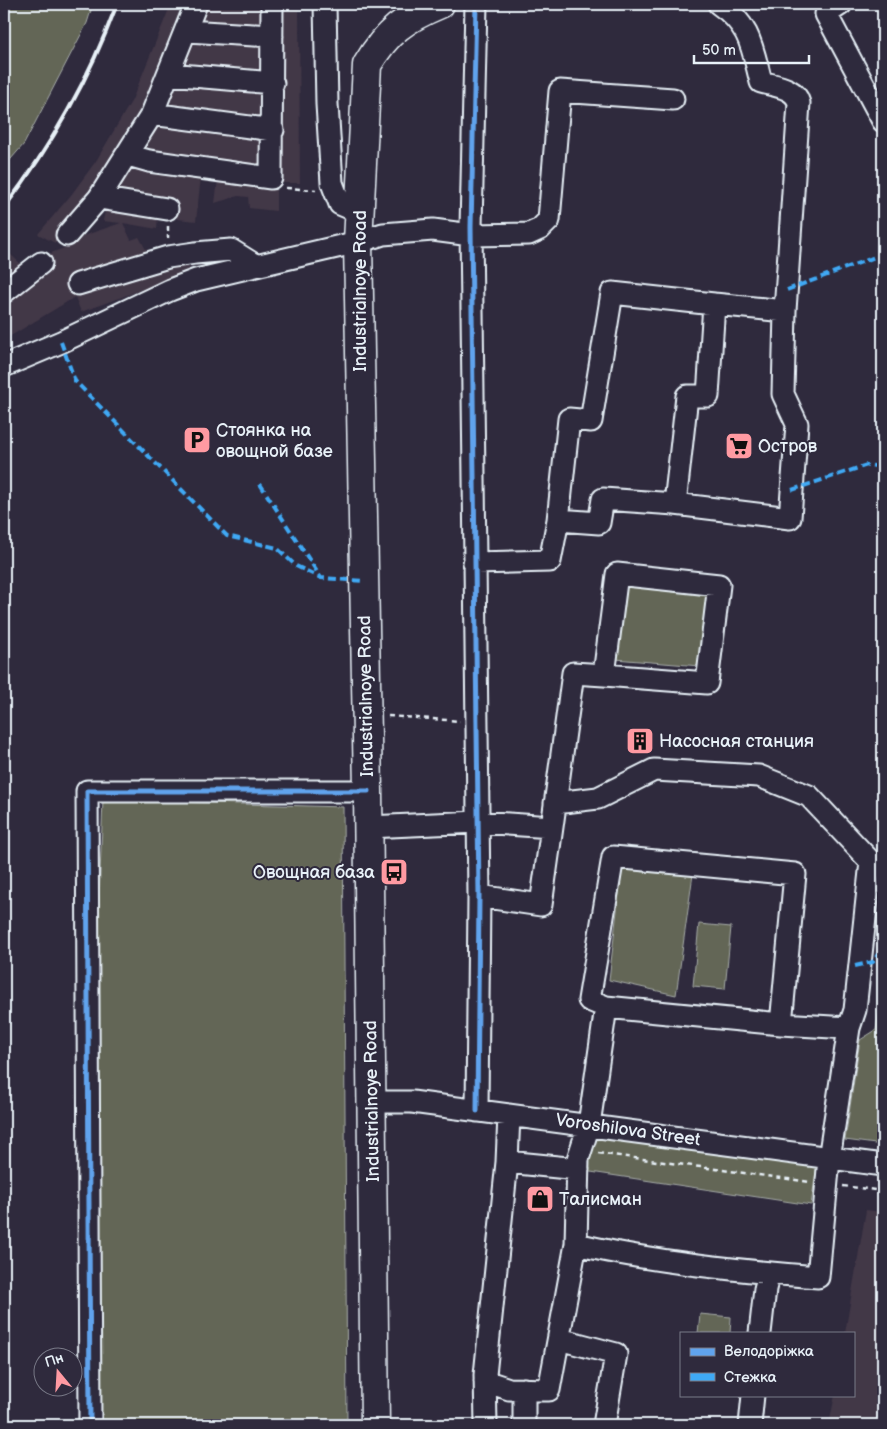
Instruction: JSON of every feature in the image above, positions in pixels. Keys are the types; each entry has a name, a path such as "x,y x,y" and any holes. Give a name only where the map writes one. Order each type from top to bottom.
{"main road":[{"name":"Industrialnoye Road","path":"375,1425 359,212 367,66 375,51 394,29 411,16 440,4"}],"street":[{"path":"67,235 99,198 128,155 152,114 187,31 196,4"},
{"path":"128,155 149,161 271,178 273,130 272,4"},
{"path":"325,4 327,104 332,183 340,204 359,212"},
{"path":"476,4 471,235 479,896 477,1110"},
{"path":"558,520 599,523 603,499 675,504 790,518 797,424 783,394 785,311 799,103 797,96 791,90 761,82 750,39 743,27 720,4"},
{"path":"841,4 826,14 883,121"},
{"path":"187,31 272,36"},
{"path":"169,74 273,83"},
{"path":"4,366 62,342 170,290 196,280 255,265 358,242 383,234 433,230 471,235 529,234 540,229 549,220 560,91 673,99"},
{"path":"152,114 273,130"},
{"path":"99,198 167,209"},
{"path":"78,284 168,257 231,250 255,265"},
{"path":"4,292 41,264"},
{"path":"474,563 550,560 558,520 569,419 591,421 612,293 785,311"},
{"path":"675,504 687,396 708,396 714,304"},
{"path":"479,896 541,906 573,674 707,683 719,586 617,574 604,675"},
{"path":"555,803 598,798 654,770 760,776 809,796 871,862 855,1010 849,1028 829,1158 818,1277 769,1273 607,1251 576,1244"},
{"path":"90,1425 87,791 368,791"},
{"path":"368,827 478,822 552,828"},
{"path":"781,1024 795,874 613,857 589,1000 606,1007 781,1024 849,1028"},
{"path":"486,1382 509,1389 549,1390 576,1244 579,1160 589,1125 606,1007"},
{"name":"Voroshilova Street","path":"372,1102 408,1102 477,1110 883,1165"},
{"path":"486,1425 486,1382 507,1162 509,1114"},
{"path":"507,1162 579,1160"},
{"path":"760,1332 769,1273"},
{"path":"559,1338 616,1354 604,1425"},
{"path":"524,1389 524,1425"},
{"path":"750,1425 753,1396"}],"path":[{"path":"271,178 280,187 336,192"},
{"path":"167,209 168,257"},
{"path":"366,715 477,722"},
{"path":"579,1160 883,1191"}],"shaded area":[{"path":"171,4 189,4 138,124 55,243 38,234 71,195 96,161 132,100"},
{"path":"203,4 265,4 264,29 198,23"},
{"path":"281,4 299,4 300,183 281,183"},
{"path":"191,40 267,47 265,75 179,68"},
{"path":"171,82 268,92 266,122 164,109"},
{"path":"150,124 265,137 262,165 139,151"},
{"path":"126,166 201,176 196,221 177,219 177,203 111,193"},
{"path":"218,179 276,188 276,211 249,208 248,197 238,196 215,203"},
{"path":"106,206 158,214 157,229 123,223 131,240 139,237 148,253 67,279 75,296 113,281 187,261 190,272 81,312 75,297 4,340 4,296 46,255 69,246 68,241 121,223 103,221"},
{"path":"9,253 22,265 4,281 4,258"},
{"path":"866,1210 883,1212 883,1425 829,1425 835,1396 854,1396 854,1332 845,1332"}],"green space":[{"path":"4,4 93,4 87,23 24,144 4,167"},
{"path":"625,584 708,594 700,666 615,659"},
{"path":"103,800 343,807 347,1425 78,1425 79,1396 82,1396 81,1346"},
{"path":"622,868 693,874 676,995 609,980"},
{"path":"699,924 731,927 725,989 693,986"},
{"path":"883,983 883,1145 845,1140 860,1040 876,1030"},
{"path":"590,1132 817,1165 811,1205 584,1171"},
{"path":"700,1314 731,1317 730,1332 698,1332"}],"railway":[{"path":"4,208 54,135 82,85 117,4"}],"marked path":[{"path":"787,290 883,254"},
{"path":"61,342 75,381 227,536 277,548 296,566 321,578"},
{"path":"792,490 867,465 883,467"},
{"path":"260,484 321,578 364,581"},
{"path":"855,966 873,962 883,947"}],"cycle path":[{"path":"476,4 471,227 479,896 477,1111"},
{"path":"90,1425 87,791 368,791"}],"place":[{"name":"Стоянка на овощной базе","path":"197,440"},
{"name":"Остров","path":"739,446"},
{"name":"Насосная станция","path":"640,741"},
{"name":"Овощная база","path":"394,872"},
{"name":"Талисман","path":"540,1199"}]}
